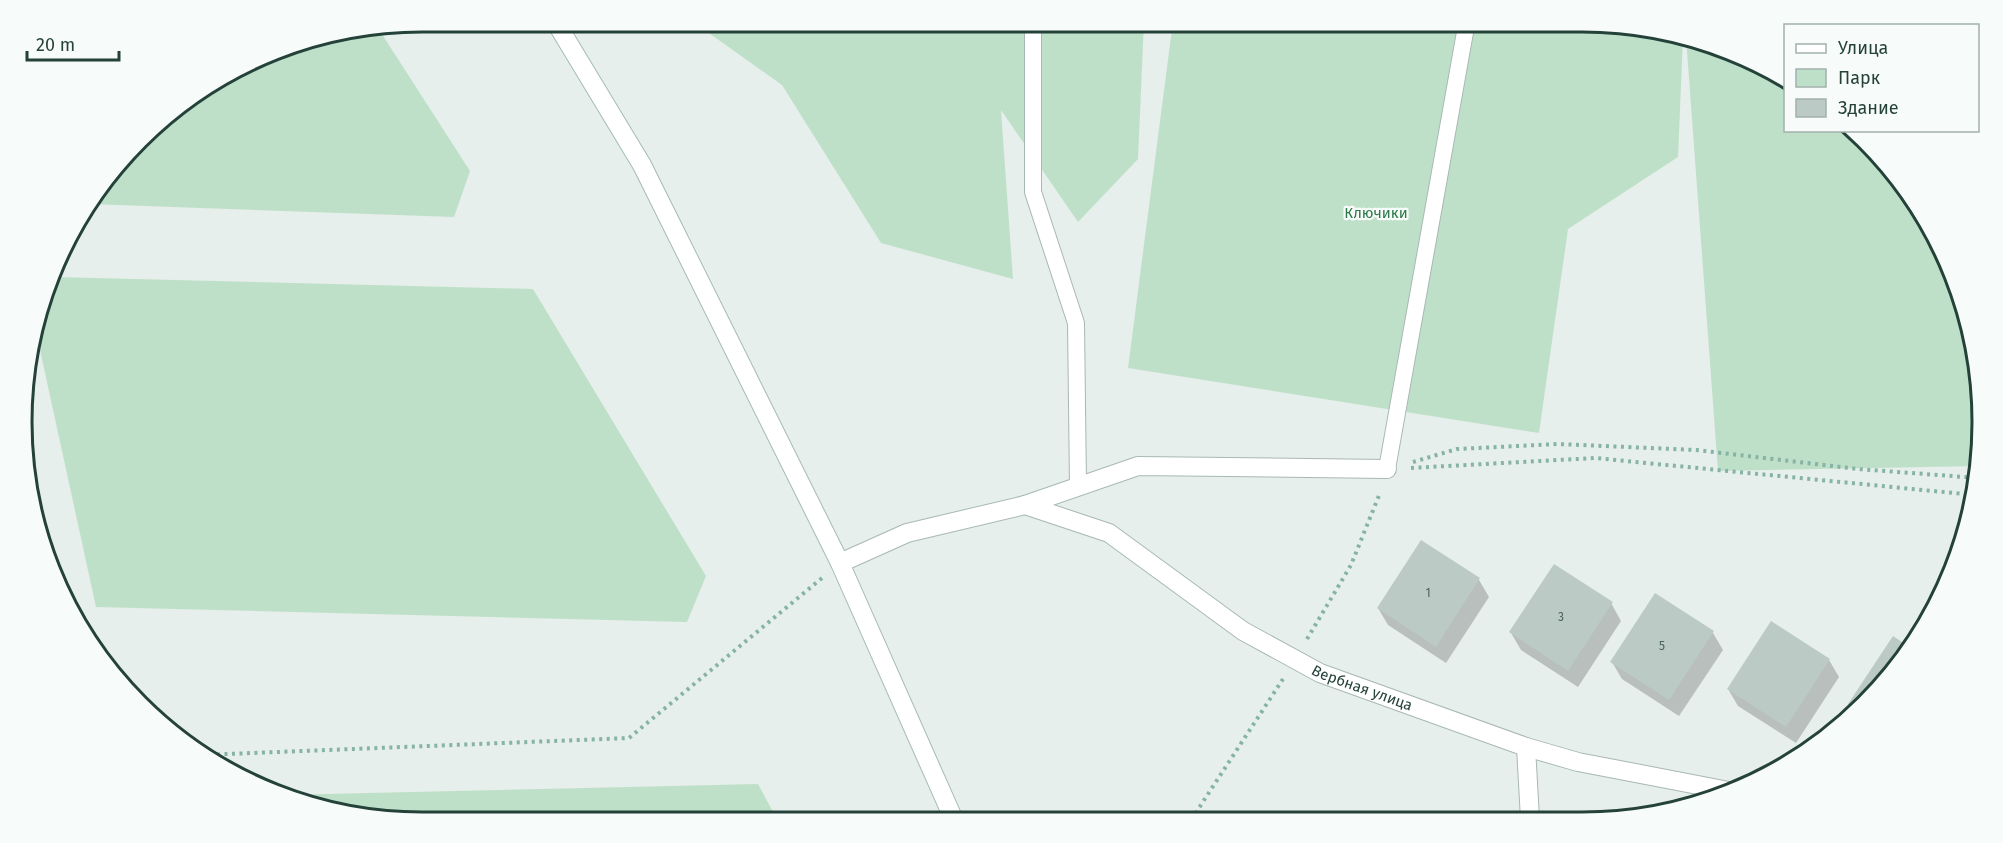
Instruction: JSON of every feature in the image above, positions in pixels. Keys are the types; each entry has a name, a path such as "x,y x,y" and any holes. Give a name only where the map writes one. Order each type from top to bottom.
{"street":[{"path":"562,32 642,165 840,563 950,812"},
{"path":"840,563 907,533 1025,504 1138,466 1387,469"},
{"name":"Вербная улица","path":"1025,504 1109,533 1243,632 1320,673 1526,747 1578,762 1714,788"},
{"path":"1526,747 1530,812"}],"lane":[{"path":"1032,32 1032,192 1076,323 1078,486"},
{"path":"1387,469 1465,32"}],"path":[{"path":"1387,469 1456,449 1558,444 1696,450 1858,469 1967,477"},
{"path":"1387,469 1595,458 1965,494"},
{"path":"1196,812 1295,660 1350,565 1377,504 1387,469"},
{"path":"218,754 629,738 840,563"}],"green space":[{"path":"707,32 1144,32 1138,159 1078,222 1001,110 1013,279 881,243 782,85"},
{"name":"Ключики","path":"1172,32 1607,32 1658,39 1683,45 1678,157 1568,229 1539,433 1128,368"},
{"path":"382,34 470,171 454,217 97,204 128,164 164,128 226,84 296,52 345,39"},
{"path":"1687,46 1731,61 1784,89 1784,132 1843,132 1875,164 1906,205 1942,272 1964,345 1971,396 1972,422 1969,466 1718,471"},
{"path":"59,277 533,289 706,576 687,622 96,607 39,345"},
{"path":"758,784 773,812 422,812 345,804 308,794"}],"building":[{"path":"1421,540 1480,578 1436,647 1377,608"},
{"path":"1554,564 1613,602 1568,671 1509,632"},
{"path":"1655,593 1714,631 1669,700 1610,662"},
{"path":"1771,621 1830,659 1786,727 1727,689"},
{"path":"1893,636 1903,643 1875,679 1848,704"}]}
